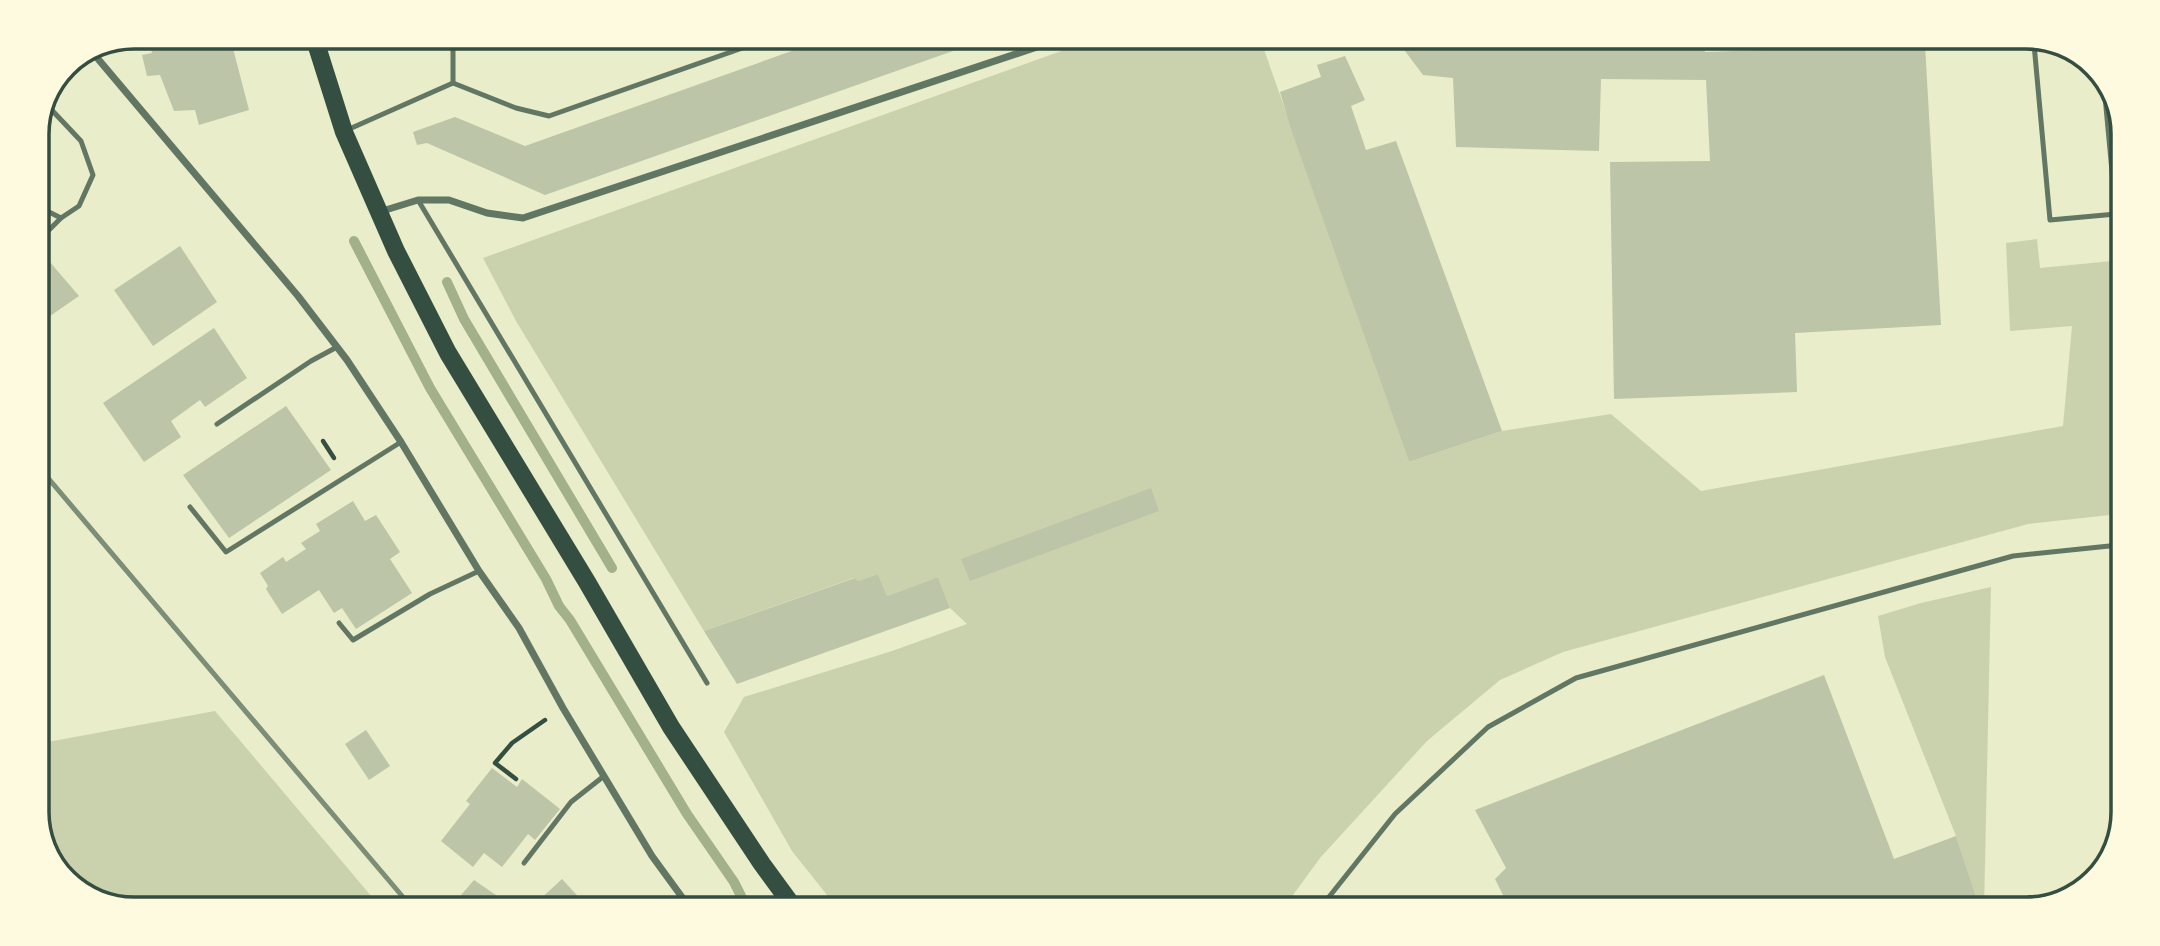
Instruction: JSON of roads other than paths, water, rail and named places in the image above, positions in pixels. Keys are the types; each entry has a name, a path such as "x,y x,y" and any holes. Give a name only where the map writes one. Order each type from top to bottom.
{"main road":[{"path":"318,49 344,132 396,251 448,353 587,582 671,727 786,897"}],"street":[{"path":"379,212 418,200 449,200 487,213 523,219 1031,49"},
{"path":"96,58 298,296 337,347 519,628 563,708 652,856 682,897"}],"lane":[{"path":"453,49 453,83"},
{"path":"344,132 453,83 516,108 549,116 740,49"},
{"path":"2035,50 2050,220 2111,214"},
{"path":"2106,104 2111,161"},
{"path":"49,230 79,205 93,175 81,141 52,111"},
{"path":"418,200 707,683"},
{"path":"49,212 61,218"},
{"path":"216,424 311,361 337,347"},
{"path":"190,507 226,552 401,442"},
{"path":"1329,897 1395,814 1488,727 1576,678 2013,556 2111,546"},
{"path":"339,623 353,640 430,594 479,570"},
{"path":"524,863 571,802 604,776"}],"waterway":[{"path":"354,241 430,388 546,579 559,606 742,897"},
{"path":"447,282 464,319 612,568"}],"railway":[{"path":"49,479 403,897"}]}
